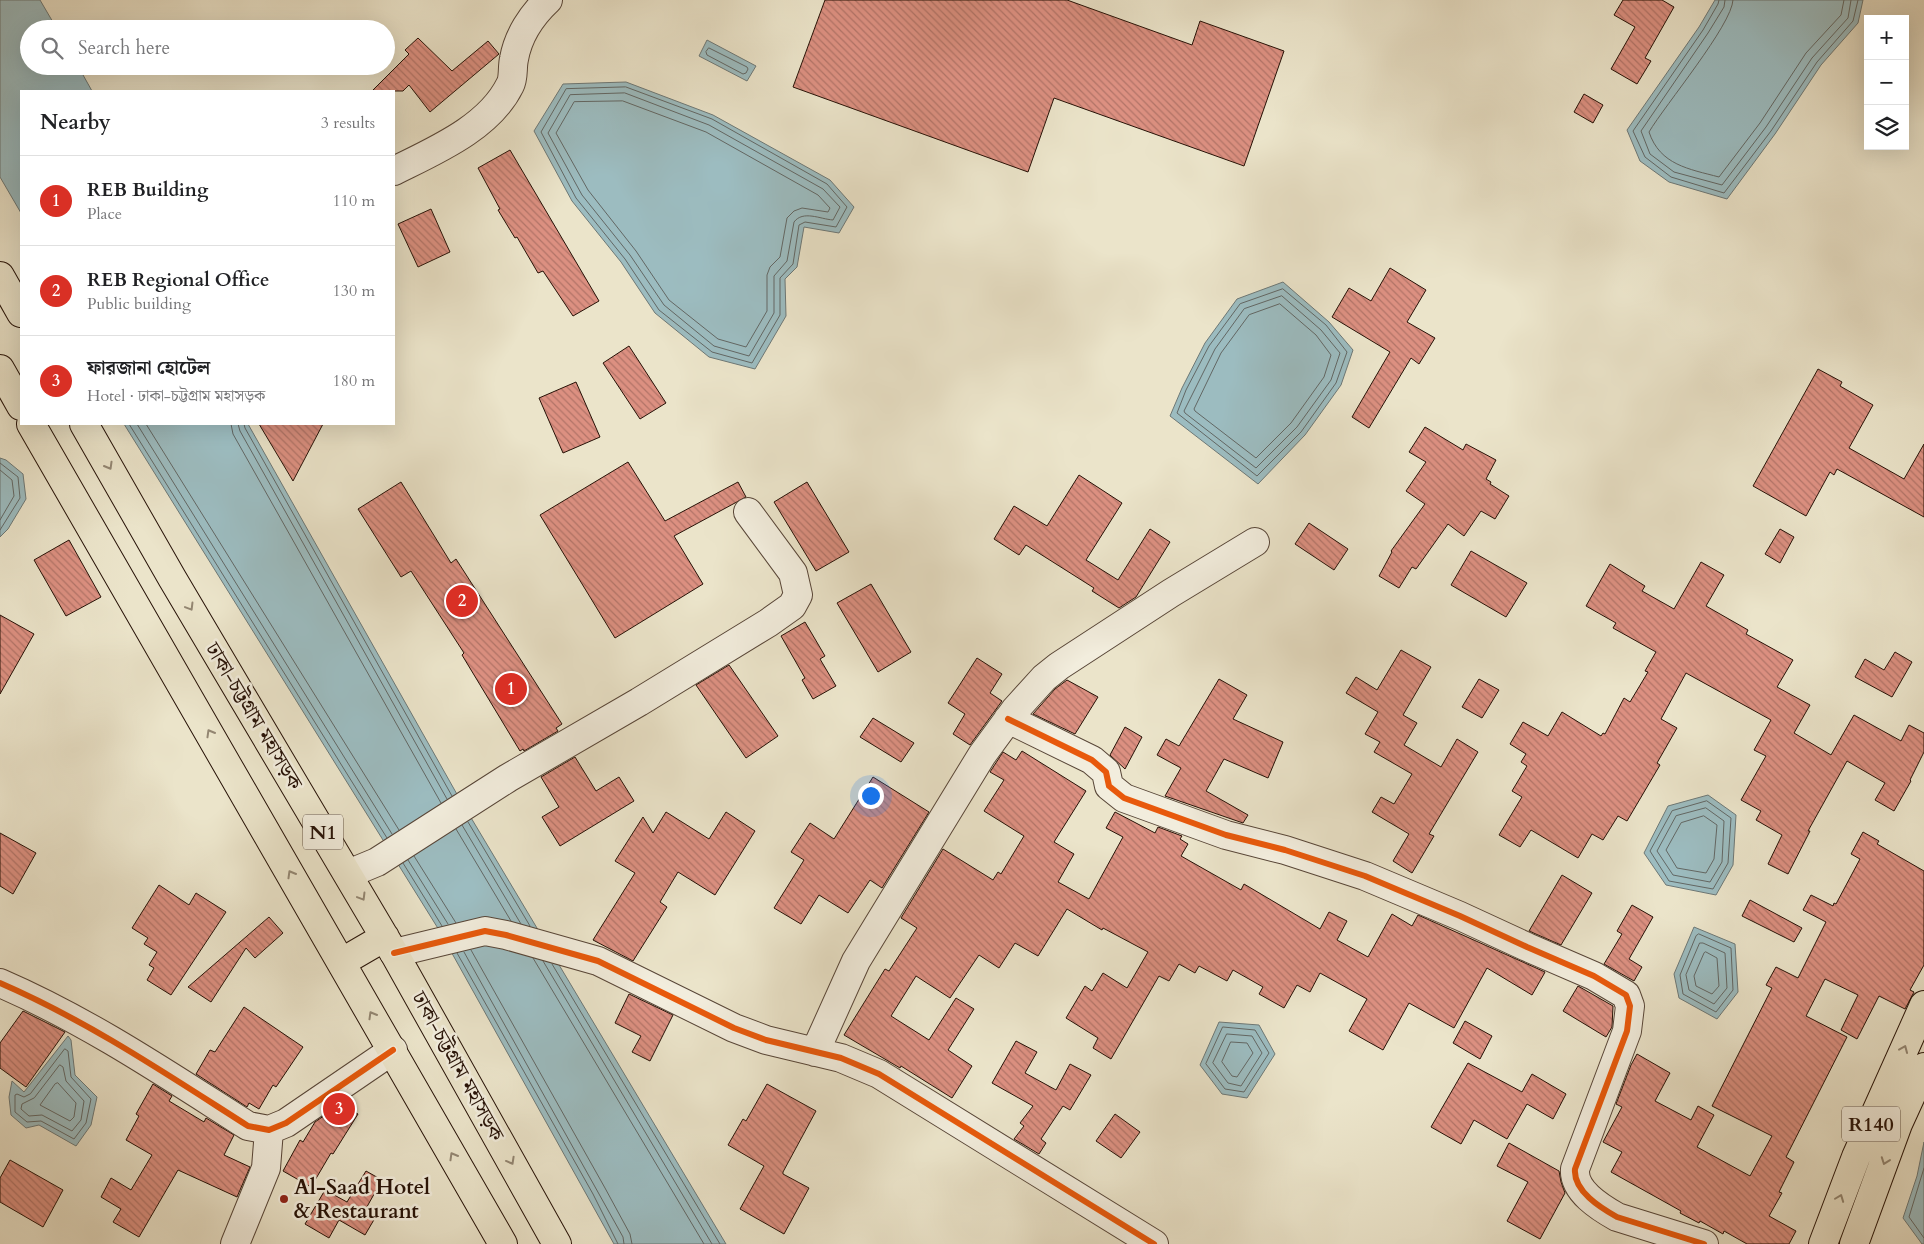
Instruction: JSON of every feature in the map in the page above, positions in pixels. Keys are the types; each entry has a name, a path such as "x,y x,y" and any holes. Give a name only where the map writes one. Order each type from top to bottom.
{"main road":[{"path":"0,276 20,311"},
{"path":"0,369 20,404"},
{"name":"N1","path":"32,425 503,1244"},
{"name":"ঢাকা-চট্টগ্রাম মহাসড়ক","path":"85,425 172,578 390,945 557,1244"},
{"path":"342,962 390,945"},
{"name":"R140","path":"1823,1244 1856,1157 1924,1005"},
{"name":"R140","path":"1854,1244 1898,1124 1924,1067"}],"street":[{"path":"395,170 444,145 488,115 511,84 514,58 523,31 548,0"},
{"path":"348,874 377,862 508,778 639,702 768,623 792,606 798,595 792,573 748,512"},
{"path":"815,1052 856,962 982,755 1008,720 1044,678 1171,593 1254,542"},
{"path":"1008,720 1092,760 1106,772 1109,786 1124,798 1226,835 1285,850 1365,876 1594,976 1626,995 1630,1006 1627,1031 1575,1169 1577,1183 1604,1210 1617,1217 1704,1244"},
{"path":"390,945 485,931 506,934 598,961 734,1028 766,1040 841,1058 879,1074 1154,1244"},
{"path":"0,983 26,994 125,1048 248,1126 269,1130 286,1123 393,1050"},
{"path":"235,1244 266,1168 269,1130"}],"water":[{"path":"0,0 40,0 52,20 20,20 20,75 83,75 91,90 20,90 20,211 0,177"},
{"path":"1715,0 1863,0 1858,23 1821,65 1775,134 1727,199 1669,182 1640,161 1627,130 1699,27"},
{"path":"707,40 756,66 747,81 699,56"},
{"path":"626,82 713,115 830,180 854,207 839,233 804,227 797,267 785,279 786,316 755,369 709,357 655,313 621,262 572,201 534,131 563,84"},
{"path":"1283,282 1329,322 1353,350 1341,385 1305,435 1258,484 1170,416 1205,343 1237,299"},
{"path":"125,425 249,425 458,796 726,1244 614,1244 439,930"},
{"path":"0,458 6,460 23,474 26,499 8,529 0,537"},
{"path":"1708,795 1736,815 1733,865 1716,895 1666,885 1644,853 1668,806"},
{"path":"1694,927 1735,944 1738,992 1717,1019 1679,998 1674,974"},
{"path":"1219,1022 1259,1025 1275,1054 1247,1098 1222,1094 1200,1065"},
{"path":"68,1036 71,1040 75,1075 97,1097 91,1125 76,1146 39,1125 26,1128 11,1115 9,1097 12,1081 24,1092"},
{"path":"1924,1142 1924,1244 1922,1244 1903,1218 1917,1176"}],"building":[{"path":"825,0 1067,0 1192,45 1200,21 1284,51 1244,166 1054,98 1028,172 793,87"},
{"path":"1623,0 1662,0 1674,7 1645,58 1651,61 1637,84 1611,69 1635,27 1614,15"},
{"path":"418,38 452,71 488,41 499,54 430,112 409,85 403,91 373,90 388,75 395,75 395,68 409,54 405,50"},
{"path":"1584,94 1603,105 1593,123 1574,112"},
{"path":"510,150 599,301 573,316 543,271 538,273 517,237 515,238 498,210 500,209 478,168"},
{"path":"431,209 450,252 418,267 398,224"},
{"path":"1390,268 1426,290 1407,322 1435,338 1419,364 1411,358 1369,428 1352,417 1390,352 1332,317 1349,288 1371,301"},
{"path":"629,346 666,403 640,419 603,363"},
{"path":"1818,369 1842,382 1840,386 1873,405 1849,448 1904,479 1924,444 1924,517 1837,469 1834,475 1830,472 1806,516 1753,486"},
{"path":"576,382 600,437 563,453 539,398"},
{"path":"260,425 322,425 293,481"},
{"path":"1425,427 1463,450 1466,444 1496,460 1486,479 1491,482 1490,484 1509,496 1495,519 1481,511 1464,536 1448,524 1416,569 1412,567 1399,588 1379,576 1391,551 1425,504 1406,491 1426,462 1409,452"},
{"path":"628,462 665,521 738,482 746,497 674,536 703,584 615,638 540,515"},
{"path":"1079,475 1122,503 1086,560 1118,580 1150,529 1170,542 1136,597 1119,608 1092,591 1094,588 1026,545 1019,555 994,539 1014,506 1047,526"},
{"path":"401,482 451,563 456,559 562,724 556,728 558,731 524,751 523,749 520,751 462,655 464,653 411,571 401,577 358,509"},
{"path":"807,482 849,552 816,571 774,502"},
{"path":"1309,523 1348,549 1334,570 1295,544"},
{"path":"1780,529 1794,537 1780,563 1765,554"},
{"path":"69,540 101,597 66,616 34,560"},
{"path":"1471,551 1527,583 1506,617 1451,585"},
{"path":"1701,562 1724,575 1706,606 1748,630 1746,634 1793,660 1777,687 1810,705 1794,733 1831,755 1854,715 1901,741 1909,725 1924,733 1924,752 1911,781 1894,811 1875,800 1885,783 1847,761 1808,831 1810,831 1788,874 1768,864 1782,835 1756,820 1761,811 1741,800 1766,756 1754,750 1771,720 1686,673 1661,719 1677,728 1657,763 1660,765 1627,821 1618,816 1603,840 1592,834 1578,858 1531,830 1520,847 1499,835 1522,797 1512,791 1527,766 1521,762 1526,754 1510,744 1523,722 1548,736 1562,712 1601,736 1603,733 1605,734 1624,698 1630,702 1648,672 1645,671 1656,652 1613,628 1616,623 1586,606 1610,564 1645,586 1642,591 1674,609"},
{"path":"871,584 911,652 878,672 837,603"},
{"path":"0,615 34,634 0,694"},
{"path":"805,622 825,656 820,659 836,686 813,699 802,680 805,678 781,636"},
{"path":"1401,650 1431,667 1403,715 1417,723 1404,745 1441,767 1457,739 1478,752 1429,834 1434,836 1412,873 1393,861 1409,834 1372,812 1381,797 1394,804 1412,774 1374,752 1380,742 1365,734 1378,712 1346,693 1356,677 1377,690"},
{"path":"1895,652 1912,662 1892,697 1855,677 1865,659 1884,670"},
{"path":"977,658 1002,674 990,693 1002,701 970,745 953,734 965,714 948,703"},
{"path":"729,665 778,736 746,758 696,685"},
{"path":"1219,679 1247,695 1233,719 1283,742 1268,778 1224,759 1206,791 1248,815 1243,823 1165,796 1181,768 1157,755 1166,739 1179,746"},
{"path":"1479,679 1499,690 1482,718 1462,707"},
{"path":"1067,680 1098,697 1075,734 1033,714 1055,689"},
{"path":"873,718 914,743 901,762 860,737"},
{"path":"1125,727 1142,737 1125,769 1110,755"},
{"path":"1022,751 1086,791 1054,842 1074,854 1058,882 1089,899 1123,837 1106,828 1115,812 1155,833 1158,827 1182,836 1180,839 1188,844 1181,856 1241,890 1244,884 1320,929 1329,912 1347,921 1337,940 1368,957 1392,914 1412,926 1418,915 1545,972 1532,995 1487,968 1454,1028 1409,1003 1383,1050 1349,1031 1367,999 1320,973 1310,992 1297,985 1284,1008 1259,994 1263,987 1233,970 1227,981 1199,966 1195,973 1179,964 1169,981 1159,976 1111,1059 1093,1048 1098,1038 1066,1018 1085,986 1092,991 1103,973 1127,988 1148,952 1103,928 1102,930 1067,909 1038,956 1015,943 999,968 979,955 950,998 916,976 891,1016 929,1040 956,998 974,1009 948,1050 972,1066 952,1098 901,1066 900,1068 844,1035 885,969 889,971 917,928 901,918 943,849 993,880 998,872 1001,874 1024,836 984,811 1004,780 990,772 1003,752 1016,760"},
{"path":"575,757 596,791 619,777 634,801 560,846 542,817 559,807 541,777"},
{"path":"873,777 929,812 882,888 870,880 848,913 819,895 801,924 774,908 804,860 791,852 810,823 834,839"},
{"path":"666,812 709,839 726,812 755,831 715,895 678,872 660,902 667,907 633,961 593,940 635,873 615,861 643,817 653,833"},
{"path":"1863,832 1879,841 1877,844 1924,871 1924,965 1910,990 1914,992 1905,1009 1879,996 1857,1039 1841,1030 1858,995 1825,979 1806,1016 1847,1037 1786,1157 1794,1162 1779,1192 1782,1193 1769,1216 1796,1231 1789,1244 1747,1244 1724,1231 1723,1234 1700,1221 1699,1223 1680,1213 1681,1211 1611,1172 1622,1152 1603,1142 1622,1107 1616,1104 1637,1054 1670,1073 1655,1101 1691,1120 1698,1106 1714,1115 1697,1147 1750,1176 1772,1136 1712,1106 1772,988 1766,985 1776,967 1798,978 1826,922 1803,910 1811,895 1833,906 1834,903 1836,904 1860,859 1851,854"},
{"path":"0,833 36,853 13,894 0,886"},
{"path":"1562,875 1592,893 1561,945 1529,931"},
{"path":"159,885 189,905 196,893 226,912 171,995 147,980 154,968 149,965 157,952 144,944 148,938 132,928"},
{"path":"1750,900 1802,928 1794,942 1742,916"},
{"path":"1632,905 1653,917 1629,959 1642,967 1634,981 1604,964 1622,934 1617,931"},
{"path":"269,917 283,933 255,958 246,948 211,1002 188,987"},
{"path":"1578,986 1613,1006 1612,1027 1606,1037 1563,1011"},
{"path":"629,994 673,1015 650,1061 632,1052 641,1036 615,1023"},
{"path":"244,1007 303,1047 276,1087 273,1085 259,1109 249,1103 247,1107 196,1074 210,1050 215,1052"},
{"path":"23,1011 65,1032 26,1087 0,1068 0,1043"},
{"path":"1465,1021 1492,1036 1480,1059 1453,1043"},
{"path":"1016,1041 1037,1052 1025,1073 1056,1090 1070,1064 1091,1075 1070,1110 1063,1106 1041,1139 1046,1143 1039,1154 1014,1139 1024,1126 1020,1123 1033,1106 992,1083"},
{"path":"1468,1063 1522,1092 1532,1074 1566,1094 1553,1119 1527,1104 1507,1139 1474,1120 1461,1144 1431,1127"},
{"path":"153,1084 172,1096 169,1101 204,1122 206,1118 234,1135 224,1155 250,1167 237,1197 178,1170 139,1237 113,1222 121,1209 101,1197 111,1178 131,1190 152,1155 126,1140 139,1116 136,1114"},
{"path":"767,1084 816,1111 783,1172 783,1174 809,1188 784,1234 740,1209 764,1166 728,1145 743,1119 746,1121"},
{"path":"341,1104 358,1114 333,1154 331,1153 311,1187 283,1171 300,1140 303,1142 315,1122"},
{"path":"1115,1114 1140,1132 1121,1158 1096,1141"},
{"path":"1509,1143 1559,1171 1565,1193 1540,1239 1507,1221 1528,1182 1497,1166"},
{"path":"10,1160 63,1190 43,1227 0,1202 0,1178"},
{"path":"366,1171 382,1180 364,1212 375,1218 365,1235 339,1220 329,1238 305,1224 325,1190 347,1202"}],"cycle path":[{"path":"1008,719 1092,760 1106,772 1109,786 1124,798 1226,835 1285,850 1365,876 1594,976 1626,995 1630,1006 1627,1031 1575,1169 1578,1185 1589,1198 1617,1217 1704,1244"},
{"path":"394,953 485,931 506,935 598,961 734,1028 766,1040 841,1058 879,1074 1154,1244"},
{"path":"0,983 96,1031 248,1126 269,1130 286,1123 393,1050"}],"place":[{"name":"REB Regional Office","path":"462,601"},
{"name":"REB Building","path":"511,689"},
{"name":"ফারজানা হোটেল","path":"339,1109"},
{"name":"Al-Saad Hotel & Restaurant","path":"284,1199"}]}
